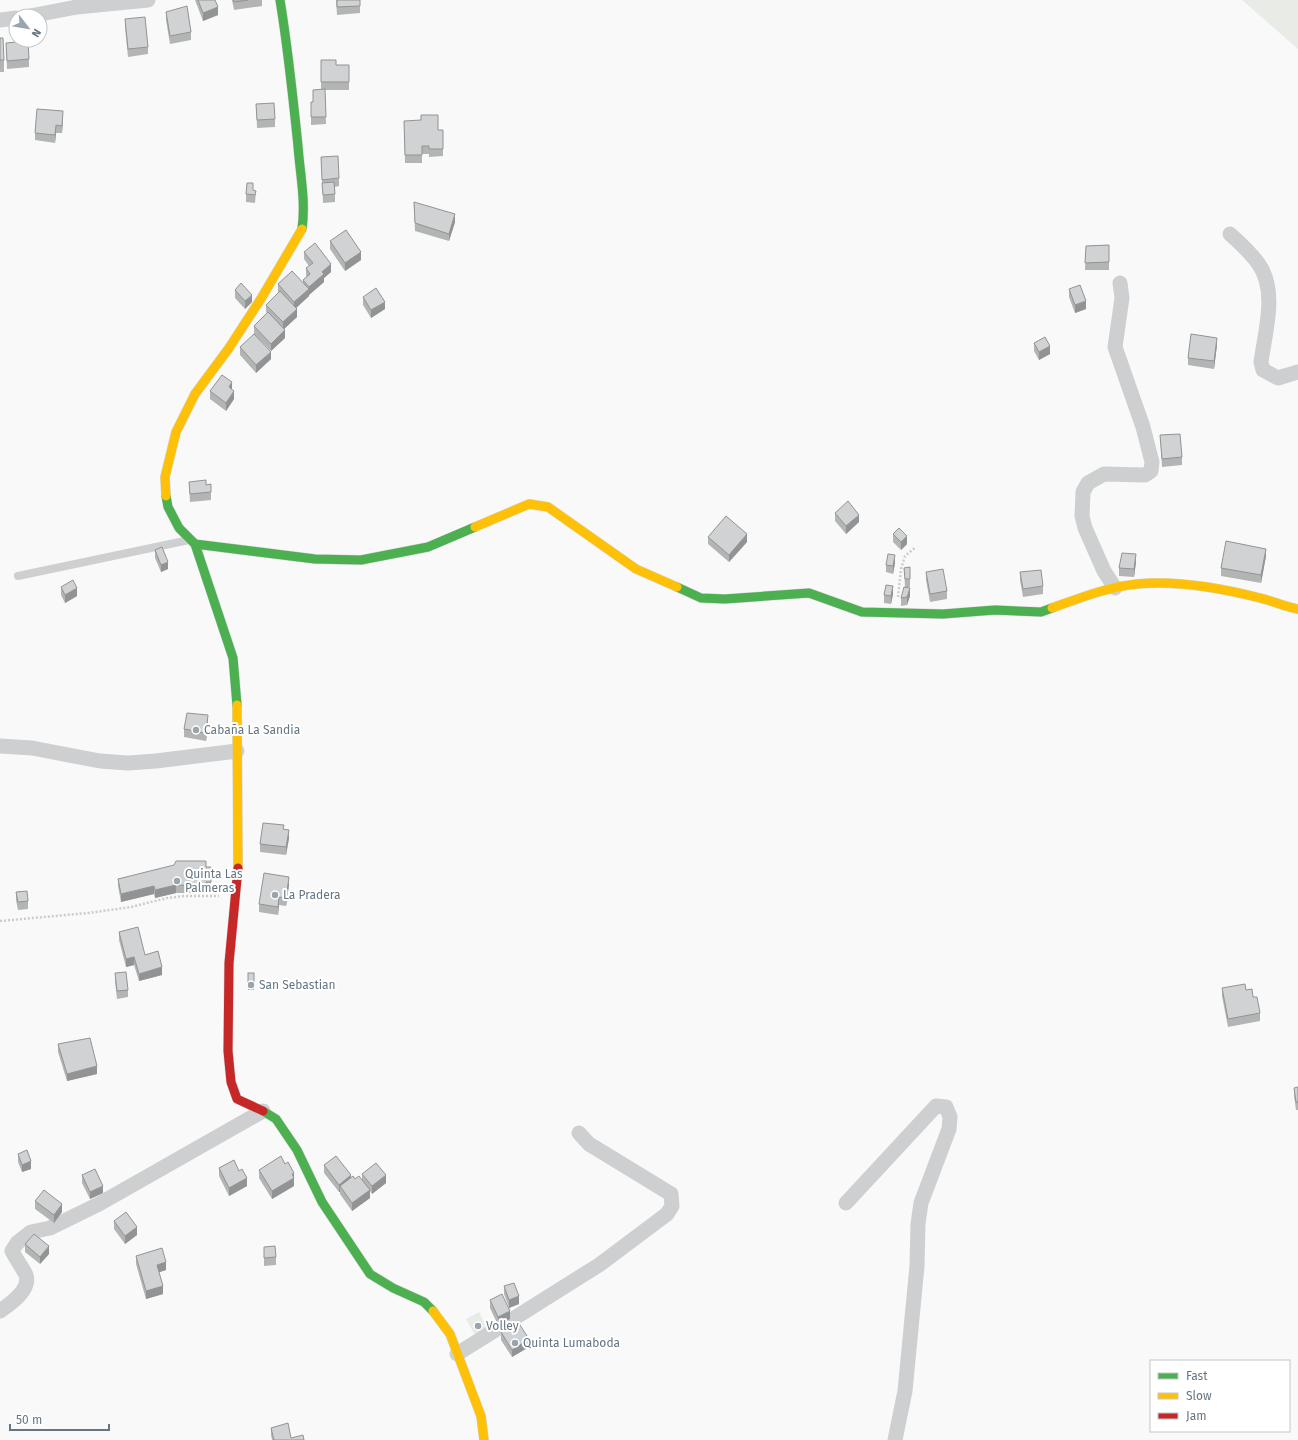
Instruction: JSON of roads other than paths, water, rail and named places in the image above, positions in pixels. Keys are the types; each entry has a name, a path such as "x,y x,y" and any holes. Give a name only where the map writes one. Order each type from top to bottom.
{"street":[{"path":"48,13 77,7 148,0"},
{"path":"280,0 296,126 303,221 300,234 229,348 195,394 176,432 165,477 165,492 173,518 193,542 233,658 237,689 238,877 229,963 228,1051 231,1082 237,1099 264,1111 276,1120 297,1150 322,1202 370,1274 393,1288 424,1302 435,1312 450,1334 481,1416 484,1440"},
{"path":"1230,234 1258,263 1267,281 1268,308 1261,362 1264,370 1278,378 1298,372"},
{"path":"1115,588 1096,553 1082,516 1083,492 1088,483 1104,474 1145,475 1151,471 1152,462 1143,427 1115,347 1122,298 1120,283"},
{"path":"193,542 315,559 361,560 428,547 529,504 548,507 636,569 701,598 725,599 762,595 809,593 862,612 943,614 995,610 1041,612 1092,592 1137,584 1190,584 1261,598 1285,607 1298,609"},
{"path":"0,746 32,748 100,761 128,763 237,751"},
{"path":"846,1203 936,1106 946,1107 950,1117 949,1129 921,1203 918,1224 917,1266 905,1391 895,1440"},
{"path":"0,1311 23,1291 27,1282 26,1275 12,1251 17,1243 31,1232 50,1228 99,1204 264,1111"},
{"path":"457,1354 599,1265 667,1214 672,1206 671,1194 589,1144 579,1133"}],"lane":[{"path":"18,576 193,542"}],"place":[{"name":"Cabaña La Sandia","path":"196,730"},
{"name":"Quinta Las Palmeras","path":"177,881"},
{"name":"La Pradera","path":"275,895"},
{"name":"San Sebastian","path":"251,985"},
{"name":"Volley","path":"478,1326"},
{"name":"Quinta Lumaboda","path":"515,1343"}]}
